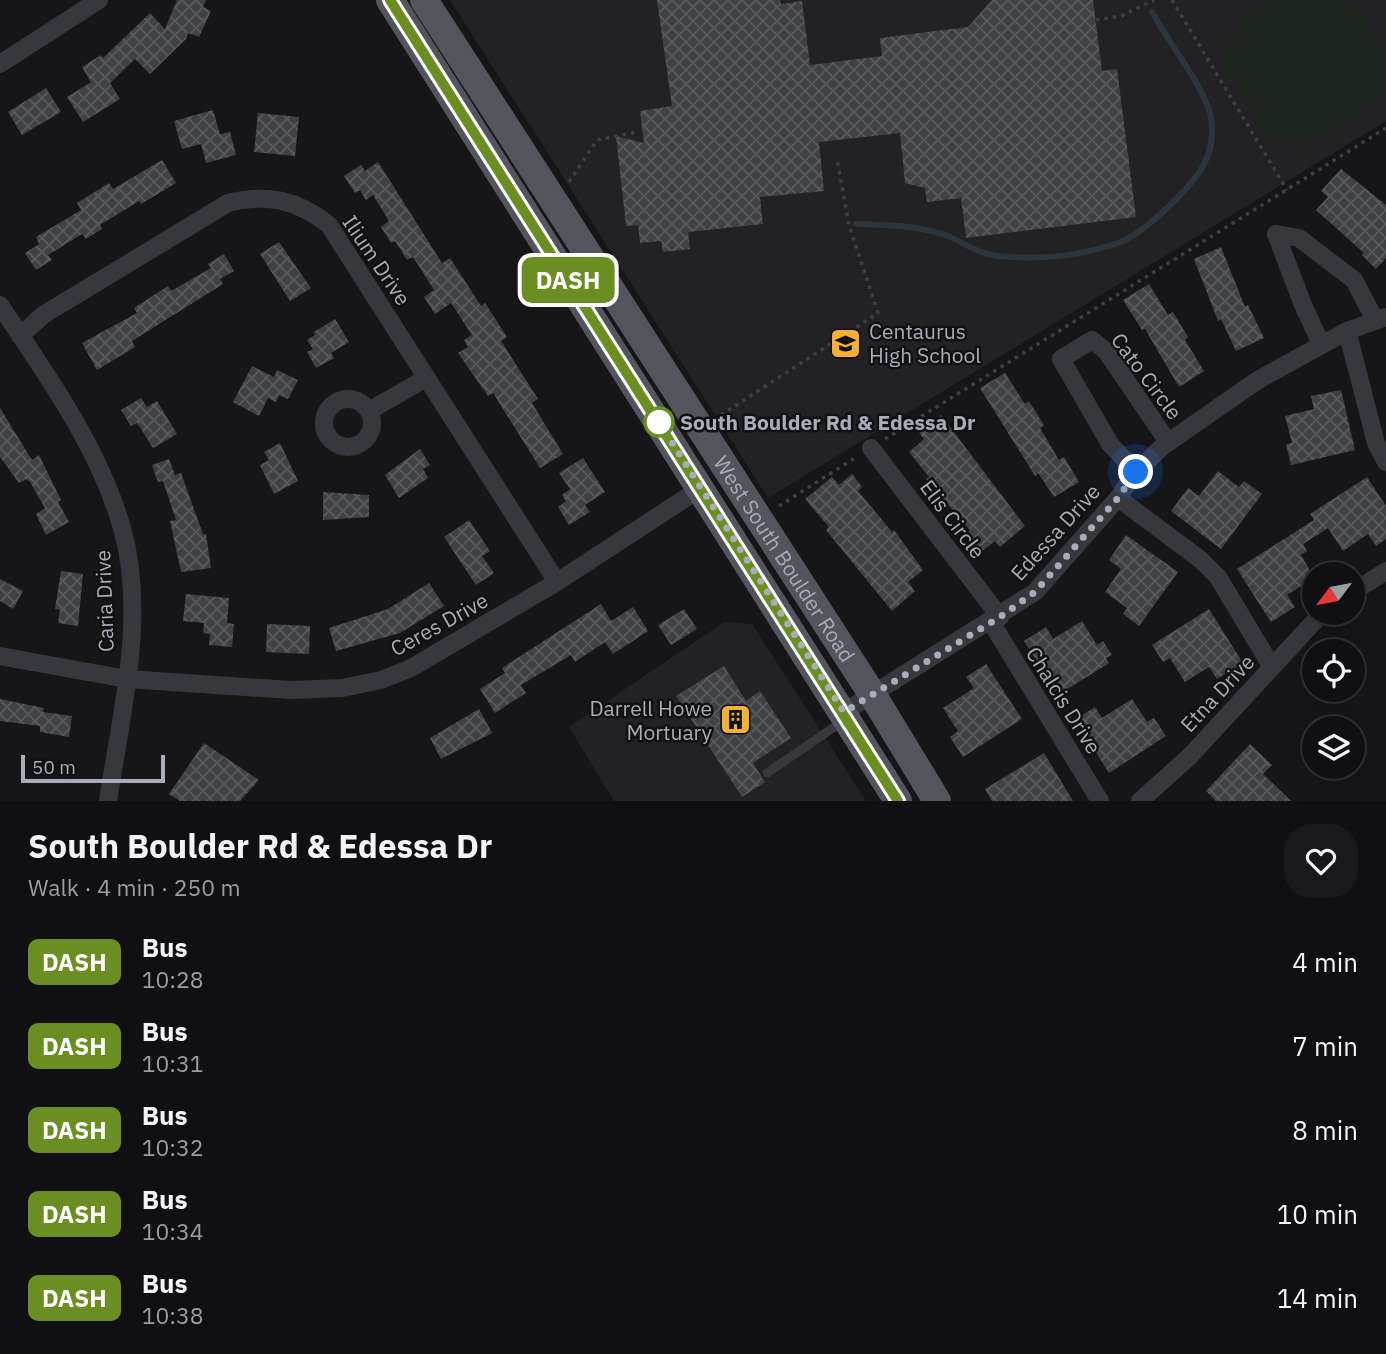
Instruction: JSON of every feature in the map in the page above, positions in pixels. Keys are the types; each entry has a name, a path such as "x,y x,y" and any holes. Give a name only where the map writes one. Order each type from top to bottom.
{"main road":[{"name":"West South Boulder Road","path":"390,0 846,715 898,801"},
{"name":"West South Boulder Road","path":"424,0 872,694 937,801"}],"street":[{"path":"0,64 99,0"},
{"name":"Ilium Drive","path":"20,336 43,315 228,203 251,197 282,199 311,210 329,225 557,582"},
{"path":"1321,344 1276,234 1299,238 1354,280 1367,323 1377,443 1386,462"},
{"name":"Caria Drive","path":"0,305 100,469 123,530 130,580 131,645 108,801"},
{"name":"Edessa Drive","path":"846,715 872,694 995,620 1035,592 1118,498 1136,472 1168,442 1258,380 1321,344 1367,323"},
{"name":"Cato Circle","path":"1136,472 1111,444 1061,359 1092,340 1106,351 1168,442"},
{"path":"369,411 426,378"},
{"name":"Elis Circle","path":"871,448 995,620"},
{"name":"Ceres Drive","path":"0,656 127,679 291,690 342,688 381,680 411,668 557,582 701,488"},
{"path":"1118,498 1201,560 1218,577 1272,667"},
{"path":"1365,584 1386,571"},
{"name":"Chalcis Drive","path":"995,620 1100,801"},
{"name":"Etna Drive","path":"1140,801 1190,756 1311,625"}],"lane":[{"path":"767,773 846,715"}],"path":[{"path":"1096,20 1121,16 1154,0"},
{"path":"1172,0 1287,190"},
{"path":"759,519 1386,128"},
{"path":"567,183 597,140 637,132"},
{"path":"711,422 878,313 849,225 837,159"}],"shaded area":[{"name":"Centaurus High School","path":"450,0 1386,0 1386,121 768,498"},
{"path":"1267,0 1344,0 1355,6 1371,25 1380,49 1385,86 1360,113 1305,147 1268,138 1221,62 1240,25"},
{"path":"724,622 752,624 866,801 614,801 569,727"}],"building":[{"path":"177,0 206,0 203,7 211,11 199,37 188,33 186,39 150,74 135,59 110,83 120,99 83,122 67,97 91,82 82,67 101,55 103,58 150,13 165,29"},
{"path":"657,0 780,0 781,4 802,1 810,65 882,56 880,38 968,27 992,0 1093,0 1102,71 1117,69 1136,217 966,238 961,198 927,202 925,188 905,183 900,133 819,142 824,191 760,197 763,224 688,232 690,249 663,252 661,241 640,243 638,225 626,226 616,136 644,143 640,111 672,106"},
{"path":"46,88 61,112 22,135 8,112"},
{"path":"213,110 220,134 230,132 236,155 206,163 201,144 182,149 174,121"},
{"path":"258,113 299,117 295,156 254,152"},
{"path":"162,160 176,183 141,204 139,201 100,225 102,229 86,239 82,234 48,255 52,260 36,270 25,253 39,244 36,237 81,210 77,203 109,183 113,189"},
{"path":"378,162 442,263 450,258 481,306 485,303 507,337 501,341 538,399 532,403 563,454 540,468 493,393 488,396 458,353 468,347 464,340 472,335 451,303 435,314 424,297 434,290 413,257 407,260 395,241 391,243 381,227 389,221 373,195 366,200 360,190 355,193 344,176 361,165 365,171"},
{"path":"1341,169 1386,205 1386,258 1376,269 1362,255 1364,253 1316,210 1328,197 1321,191"},
{"path":"279,242 311,288 290,301 260,254"},
{"path":"1221,247 1245,307 1248,305 1264,338 1236,351 1221,319 1218,321 1194,259"},
{"path":"224,254 234,271 220,279 223,284 132,341 135,347 97,370 82,343 137,313 134,308 168,286 171,291 211,268 208,264"},
{"path":"1149,284 1168,315 1173,312 1188,337 1185,340 1204,371 1179,387 1145,329 1142,330 1123,300"},
{"path":"335,319 349,342 331,353 334,358 316,368 307,352 313,349 307,340 315,335 314,332"},
{"path":"252,366 274,377 277,370 298,380 288,399 279,395 276,402 268,398 259,416 233,402"},
{"path":"1005,373 1025,404 1029,401 1044,425 1040,428 1059,460 1064,457 1079,482 1054,497 1038,473 1035,476 980,388"},
{"path":"1341,390 1355,450 1291,465 1286,444 1292,443 1285,416 1314,409 1311,396"},
{"path":"141,398 147,407 157,401 177,434 153,448 137,423 131,426 121,410"},
{"path":"0,408 32,460 39,455 69,522 46,535 36,514 45,508 30,482 26,479 19,483 0,457"},
{"path":"941,415 1025,526 1000,547 995,541 981,552 966,533 970,530 926,479 929,477 909,452 924,439 919,433"},
{"path":"280,443 298,481 274,494 260,465 269,460 264,452"},
{"path":"420,449 430,465 423,469 428,478 399,498 385,475"},
{"path":"583,458 605,492 585,505 590,512 569,525 558,507 566,501 562,495 570,489 559,473"},
{"path":"169,459 175,475 181,473 203,534 206,534 211,568 181,572 170,521 176,520 163,481 158,482 152,465"},
{"path":"1218,471 1239,487 1244,481 1262,494 1221,549 1171,511 1188,488 1199,496"},
{"path":"852,474 862,487 858,491 892,532 894,530 923,570 908,582 915,591 892,611 826,530 829,527 805,499 832,477 839,485"},
{"path":"1367,477 1386,506 1386,539 1376,546 1368,534 1343,551 1328,528 1303,544 1307,551 1301,555 1305,562 1302,562 1302,586 1287,595 1295,607 1271,622 1237,569 1314,520 1310,514"},
{"path":"323,492 369,495 369,517 323,520"},
{"path":"469,520 490,551 482,556 494,573 476,585 444,537"},
{"path":"1126,535 1178,572 1139,626 1123,614 1127,608 1105,592 1121,569 1109,560"},
{"path":"61,571 83,574 78,626 58,623 60,610 55,609"},
{"path":"0,579 23,591 13,609 0,601"},
{"path":"429,583 444,606 400,633 336,651 329,628 388,609"},
{"path":"186,594 229,598 227,623 234,624 232,647 209,645 210,634 203,633 204,623 183,621"},
{"path":"601,604 611,621 633,607 648,631 613,654 605,642 575,662 571,655 521,685 526,693 495,713 480,689 505,673 502,668"},
{"path":"684,609 697,629 671,645 658,625"},
{"path":"1209,609 1243,663 1217,679 1209,667 1185,682 1170,658 1163,662 1152,645"},
{"path":"1082,621 1097,645 1103,641 1112,655 1106,658 1109,663 1058,695 1024,641 1046,627 1053,639"},
{"path":"267,624 310,626 309,654 266,652"},
{"path":"986,664 1022,719 963,757 950,737 958,731 943,708 974,688 966,677"},
{"name":"Darrell Howe Mortuary","path":"724,666 746,701 760,691 791,738 753,763 765,782 742,797 676,696"},
{"path":"0,699 44,708 43,712 72,716 69,737 40,732 40,726 0,721"},
{"path":"1132,699 1147,722 1154,718 1166,736 1109,773 1075,720 1095,707 1102,718"},
{"path":"479,709 492,733 441,759 430,738"},
{"path":"204,743 259,780 240,801 180,801 169,794"},
{"path":"1250,744 1272,765 1263,774 1291,801 1216,801 1206,791"},
{"path":"1044,753 1073,801 992,801 985,789"}],"waterway":[{"path":"856,224 923,229 945,235 990,255 1028,257 1089,251 1118,243 1141,230 1180,195 1200,170 1208,155 1212,130 1210,113 1199,88 1152,12"}],"bus line":[{"name":"DASH","path":"390,0 898,801"}],"place":[{"name":"Centaurus High School","path":"846,343"},
{"name":"South Boulder Rd & Edessa Dr","path":"659,422"},
{"name":"Darrell Howe Mortuary","path":"735,720"}],"route":[{"path":"659,422 844,712 1000,617 1035,592 1118,498 1136,472"}]}
